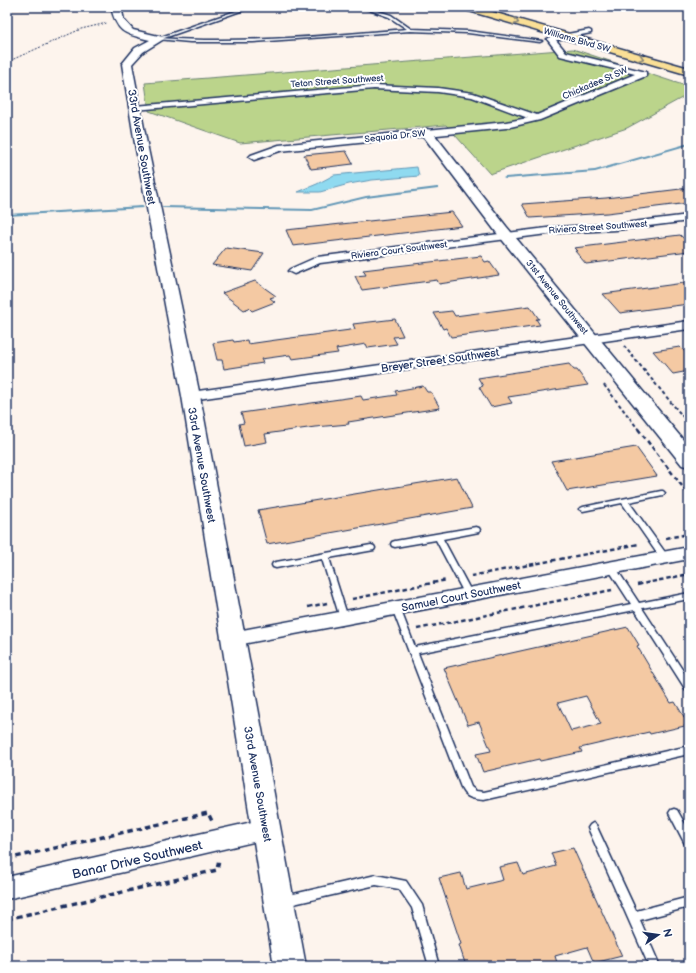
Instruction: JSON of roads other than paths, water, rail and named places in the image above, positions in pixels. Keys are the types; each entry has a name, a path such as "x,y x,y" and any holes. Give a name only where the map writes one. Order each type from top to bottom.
{"main road":[{"name":"Williams Blvd SW","path":"465,7 689,72"},
{"name":"Williams Blvd SW","path":"501,7 552,21"},
{"name":"Williams Blvd SW","path":"567,26 592,33"}],"street":[{"path":"117,14 130,32 159,39"},
{"name":"Chickadee St SW","path":"537,118 643,74 563,54 552,39 592,33"},
{"name":"33rd Avenue Southwest","path":"159,39 139,50 127,64 134,108 191,396 290,966"},
{"name":"Teton Street Southwest","path":"134,108 374,87 438,90 473,95 537,118"},
{"name":"Sequoia Dr SW","path":"254,157 279,148 506,125 537,118"},
{"name":"31st Avenue Southwest","path":"427,133 507,236 689,460"},
{"name":"Riviera Street Southwest","path":"507,236 555,230 616,228 689,218"},
{"name":"Riviera Court Southwest","path":"294,271 316,260 507,236"},
{"name":"Breyer Street Southwest","path":"191,396 689,325"},
{"name":"Samuel Court Southwest","path":"232,639 689,553"},
{"name":"Banar Drive Southwest","path":"7,888 266,829"}],"lane":[{"path":"159,39 250,7"},
{"path":"363,7 390,16 410,30"},
{"path":"159,39 230,43 410,30 468,32 540,41"},
{"path":"583,509 661,493"},
{"path":"624,501 664,557"},
{"path":"395,544 476,530"},
{"path":"438,537 469,594"},
{"path":"276,565 371,548"},
{"path":"325,556 344,618"},
{"path":"611,568 689,687"},
{"path":"413,651 689,596"},
{"path":"396,608 467,790 474,795 484,796 689,750"},
{"path":"674,813 689,841"},
{"path":"593,828 655,966"},
{"path":"279,903 376,880 402,885 417,905 434,966"},
{"path":"633,917 689,902"}],"water":[{"path":"417,167 419,176 372,180 349,184 320,192 298,192 334,175"}],"waterway":[{"path":"505,178 595,171 689,144"},
{"path":"163,207 312,210 366,197 437,188"},
{"path":"7,215 142,207"}]}
